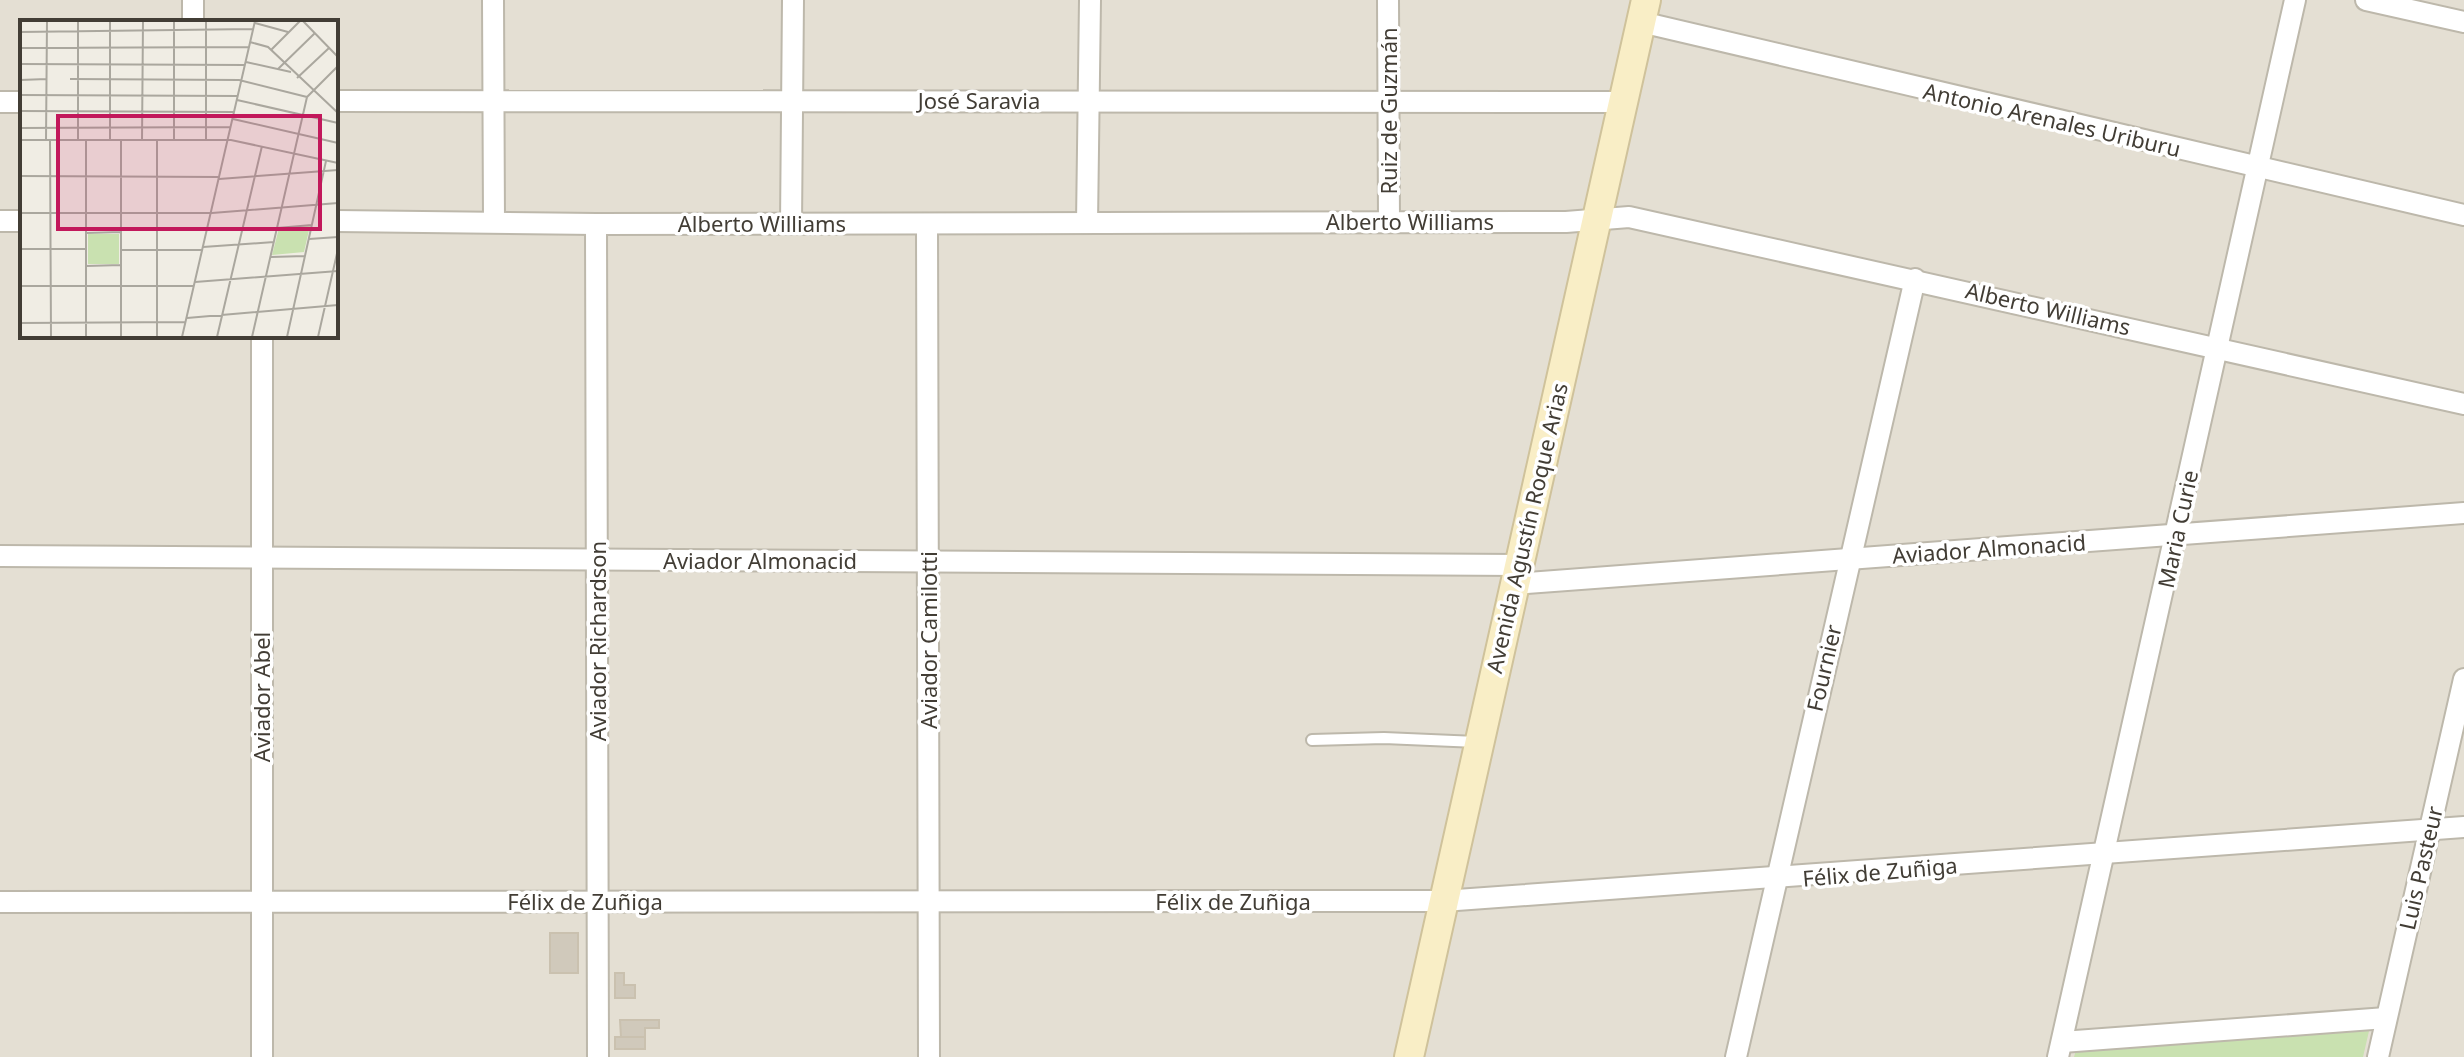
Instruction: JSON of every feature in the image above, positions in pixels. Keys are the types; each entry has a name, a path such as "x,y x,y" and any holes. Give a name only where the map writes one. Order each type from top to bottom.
{"main road":[{"name":"Avenida Agustín Roque Arias","path":"1409,1057 1595,218 1644,11"}],"street":[{"path":"493,0 494,221"},
{"path":"791,224 793,0"},
{"path":"1087,223 1090,0"},
{"name":"Ruiz de Guzmán","path":"1388,0 1389,221"},
{"name":"Maria Curie","path":"2060,1050 2295,0"},
{"path":"2366,0 2464,22"},
{"name":"Antonio Arenales Uriburu","path":"1644,11 2257,168 2464,215"},
{"name":"José Saravia","path":"338,101 1622,102"},
{"name":"Alberto Williams","path":"338,221 927,224 1566,222 1629,217 2464,404"},
{"name":"Aviador Richardson","path":"596,224 598,1057"},
{"name":"Aviador Camilotti","path":"927,224 929,1057"},
{"name":"Fournier","path":"1736,1057 1915,279"},
{"name":"Aviador Abel","path":"262,338 262,1057"},
{"name":"Aviador Almonacid","path":"0,556 598,561 929,560 1516,574 1848,560 2464,513"},
{"name":"Luis Pasteur","path":"2378,1057 2464,679"},
{"name":"Félix de Zuñiga","path":"0,902 1443,901 1776,880 2464,827"},
{"path":"2060,1050 2386,1018"}],"lane":[{"path":"1312,740 1384,738 1479,743"}],"shaded area":[{"path":"0,0 2464,0 2464,1057 0,1057"}],"green space":[{"path":"2369,1031 2363,1057 2074,1057 2076,1050"}],"building":[{"path":"550,933 578,933 578,973 550,973"},
{"path":"615,973 624,973 624,985 635,985 635,998 615,998"},
{"path":"620,1020 659,1020 659,1028 645,1028 645,1037 621,1037"},
{"path":"615,1037 645,1037 645,1049 615,1049"}]}
